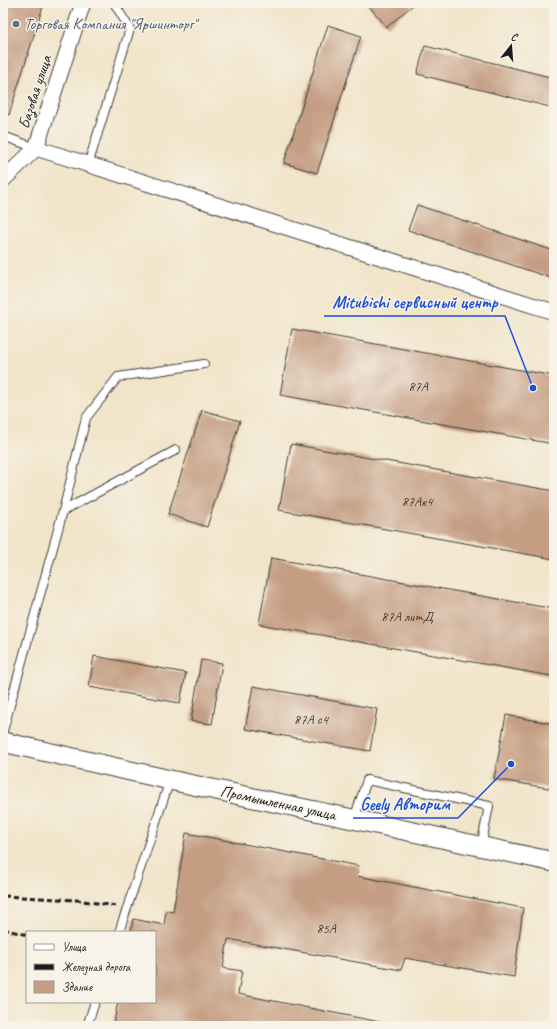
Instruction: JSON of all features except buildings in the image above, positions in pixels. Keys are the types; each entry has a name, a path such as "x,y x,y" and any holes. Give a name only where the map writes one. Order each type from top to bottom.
{"street":[{"name":"Базовая улица","path":"3,180 36,148 83,3"},
{"path":"36,148 554,312"},
{"name":"Промышленная улица","path":"3,742 170,780 554,862"}],"lane":[{"path":"88,164 130,29 114,3"},
{"path":"3,136 36,148"},
{"path":"3,732 63,511 86,418 118,377 204,364"},
{"path":"63,511 176,450"},
{"path":"119,931 170,780"},
{"path":"354,819 367,780 489,806 481,847"},
{"path":"87,1026 96,1003"}],"railway":[{"path":"3,896 77,900 116,906"},
{"path":"3,929 26,935"}],"place":[{"name":"Торговая Компания \"Яршинторг\"","path":"16,24"},
{"name":"Mitubishi сервисный центр","path":"533,388"},
{"name":"Geely Авторим","path":"511,764"}]}
